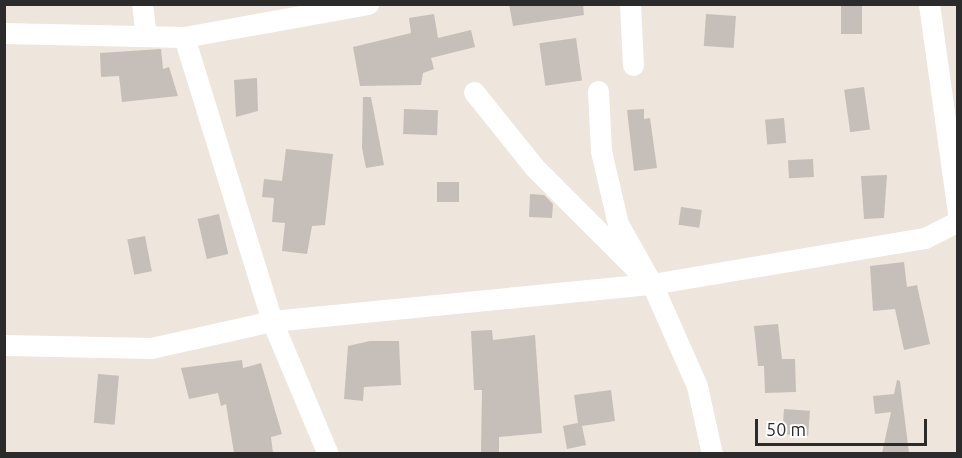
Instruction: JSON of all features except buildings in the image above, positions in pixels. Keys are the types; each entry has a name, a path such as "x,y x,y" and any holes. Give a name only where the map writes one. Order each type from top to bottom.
{"street":[{"path":"142,4 146,36"},
{"path":"4,33 184,37 368,4"},
{"path":"630,4 633,65"},
{"path":"929,4 957,214"},
{"path":"184,37 272,321 328,453"},
{"path":"598,91 601,151 618,224 652,284 697,386 712,453"},
{"path":"474,92 572,208 652,284"},
{"path":"4,345 151,348 272,321 652,284 925,238 957,221"}]}
